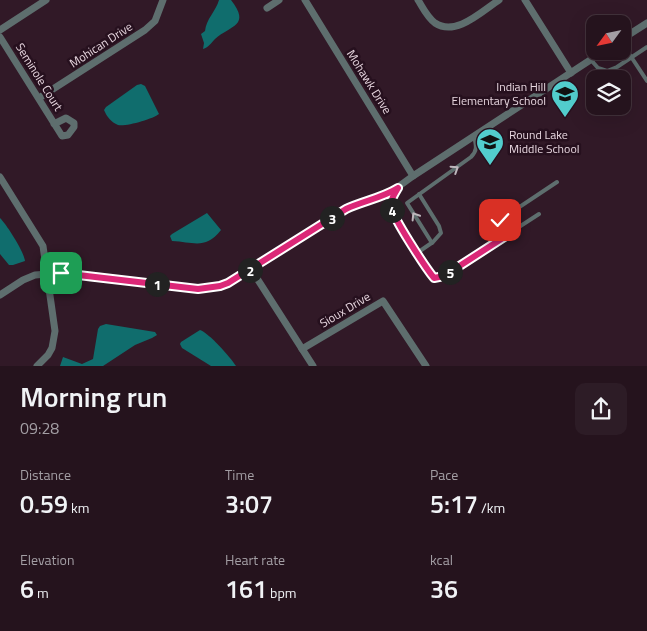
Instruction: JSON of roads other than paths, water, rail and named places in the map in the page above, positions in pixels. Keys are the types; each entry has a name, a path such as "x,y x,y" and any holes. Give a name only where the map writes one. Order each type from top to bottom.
{"street":[{"path":"0,30 46,0"},
{"name":"Mohican Drive","path":"39,98 145,30 155,21 163,0"},
{"path":"266,8 279,0"},
{"name":"Mohawk Drive","path":"306,0 413,176"},
{"path":"418,0 435,23 443,27 452,28 460,25 499,0"},
{"path":"525,0 571,73"},
{"path":"631,33 647,23"},
{"name":"Seminole Court","path":"0,37 56,127"},
{"path":"0,295 23,280 35,276 61,273 198,289 228,283 346,209 387,195 590,60"},
{"path":"0,177 43,246 55,331 48,355 37,366"},
{"path":"398,188 393,196 391,206 395,217 434,278"},
{"path":"251,269 313,366"},
{"name":"Sioux Drive","path":"302,349 383,301 426,366"}],"lane":[{"path":"647,47 632,57 647,81"},
{"path":"590,60 598,68 607,72 627,60"},
{"path":"432,243 406,203 462,165 475,153 477,146 474,136"},
{"path":"509,234 500,220 557,182"},
{"path":"417,253 432,243 441,233 439,226 419,194"},
{"path":"434,278 444,276 539,214"}],"place":[{"name":"Indian Hill Elementary School","path":"565,118"},
{"name":"Round Lake Middle School","path":"490,166"}]}
